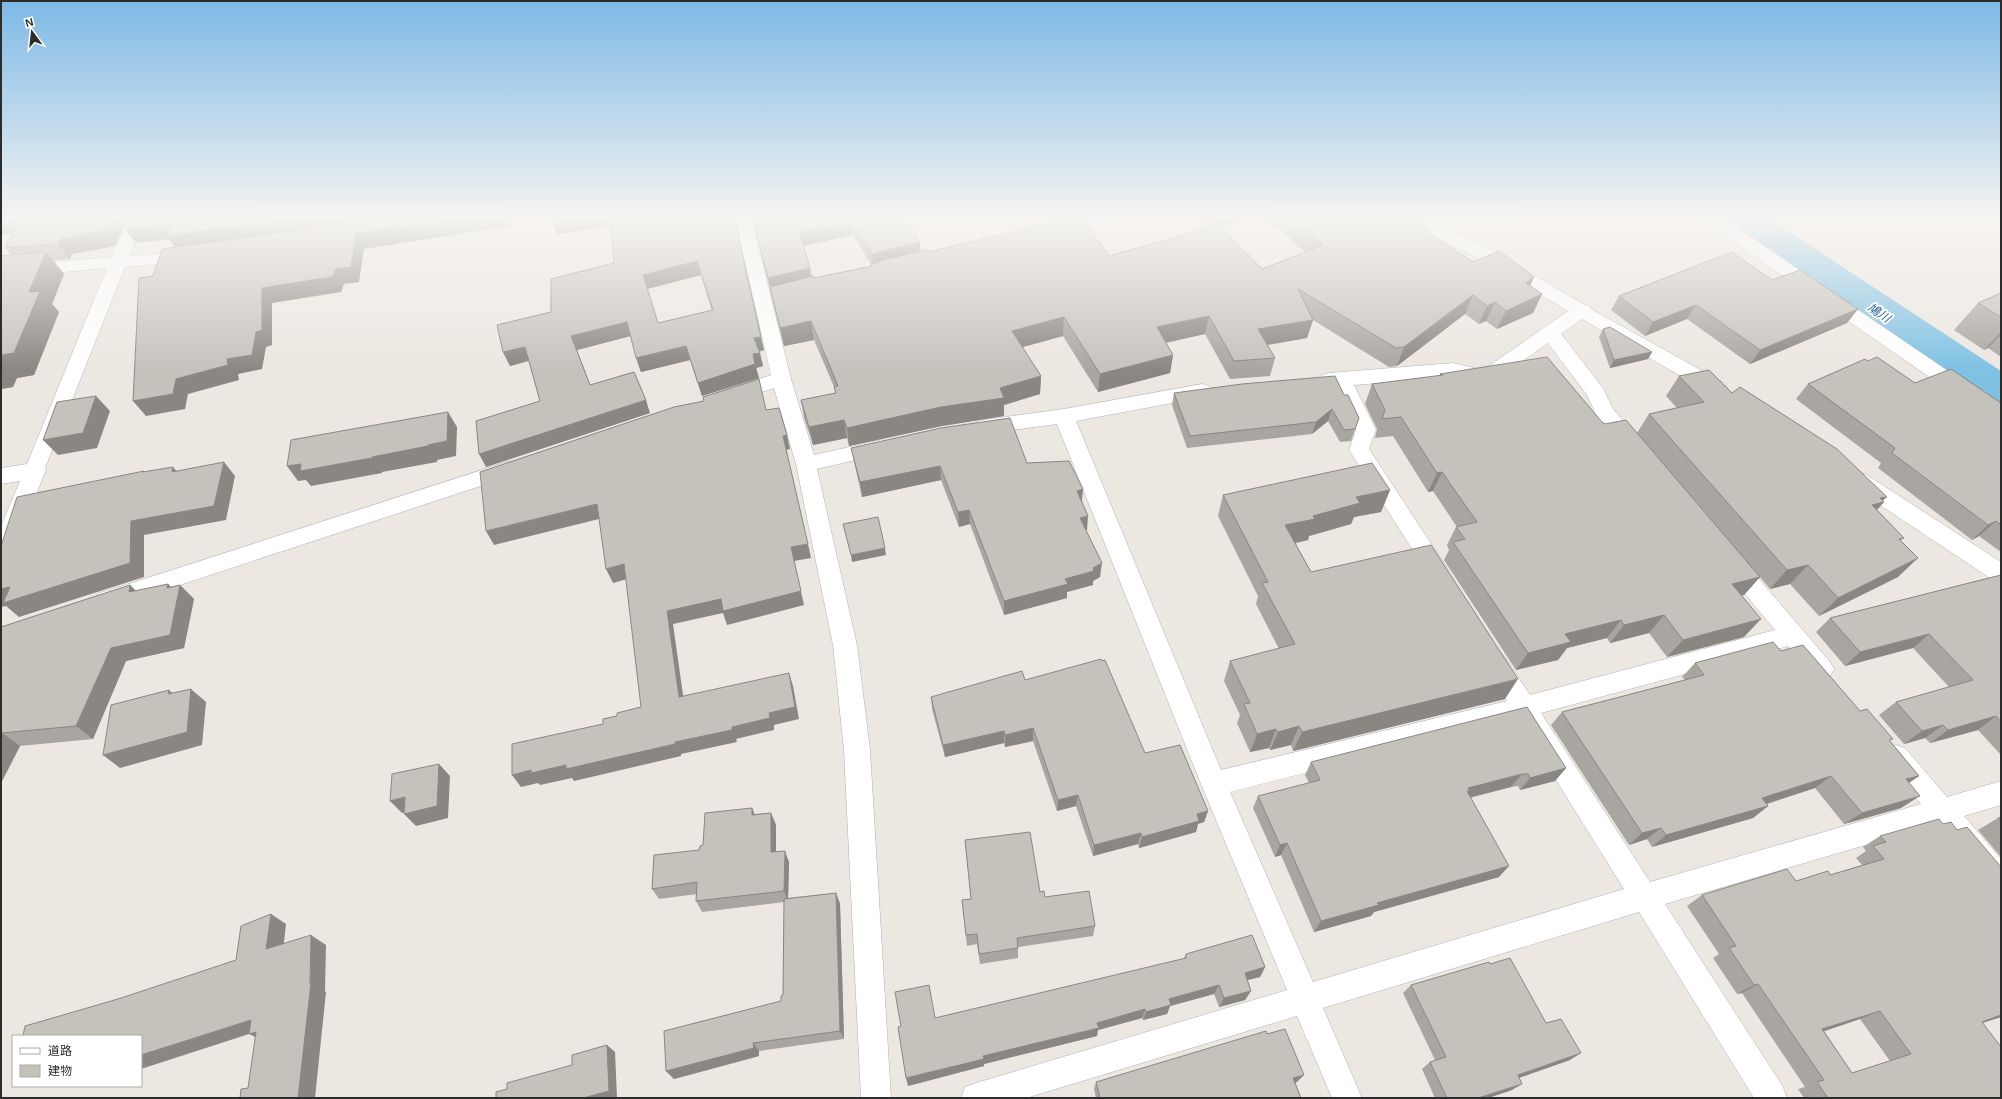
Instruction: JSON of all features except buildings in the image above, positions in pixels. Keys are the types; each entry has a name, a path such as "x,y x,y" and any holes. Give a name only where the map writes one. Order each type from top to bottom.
{"street":[{"path":"1,272 33,269"},
{"path":"1,553 36,470 115,269"},
{"path":"760,269 770,299 781,379 806,464 845,645 857,750 876,1098"},
{"path":"1508,269 1583,310 1729,396"},
{"path":"1786,269 2001,417"},
{"path":"1310,381 1453,370 1486,377 1583,310"},
{"path":"1550,333 1596,393 1604,412 1645,460"},
{"path":"714,401 781,379"},
{"path":"1342,379 1366,430 1359,450 1452,592"},
{"path":"964,430 1064,416 1223,388"},
{"path":"1064,416 1214,784 1346,1098"},
{"path":"806,464 896,444"},
{"path":"92,604 529,463"},
{"path":"1,476 36,470"},
{"path":"1846,472 2001,574"},
{"path":"1722,551 1834,684"},
{"path":"1214,784 1524,707 1793,635"},
{"path":"1486,646 1772,1098"},
{"path":"1880,738 2001,879"},
{"path":"976,1098 1644,897 2001,793"}],"waterway":[{"name":"鳩川","path":"1814,269 2001,396"}]}
